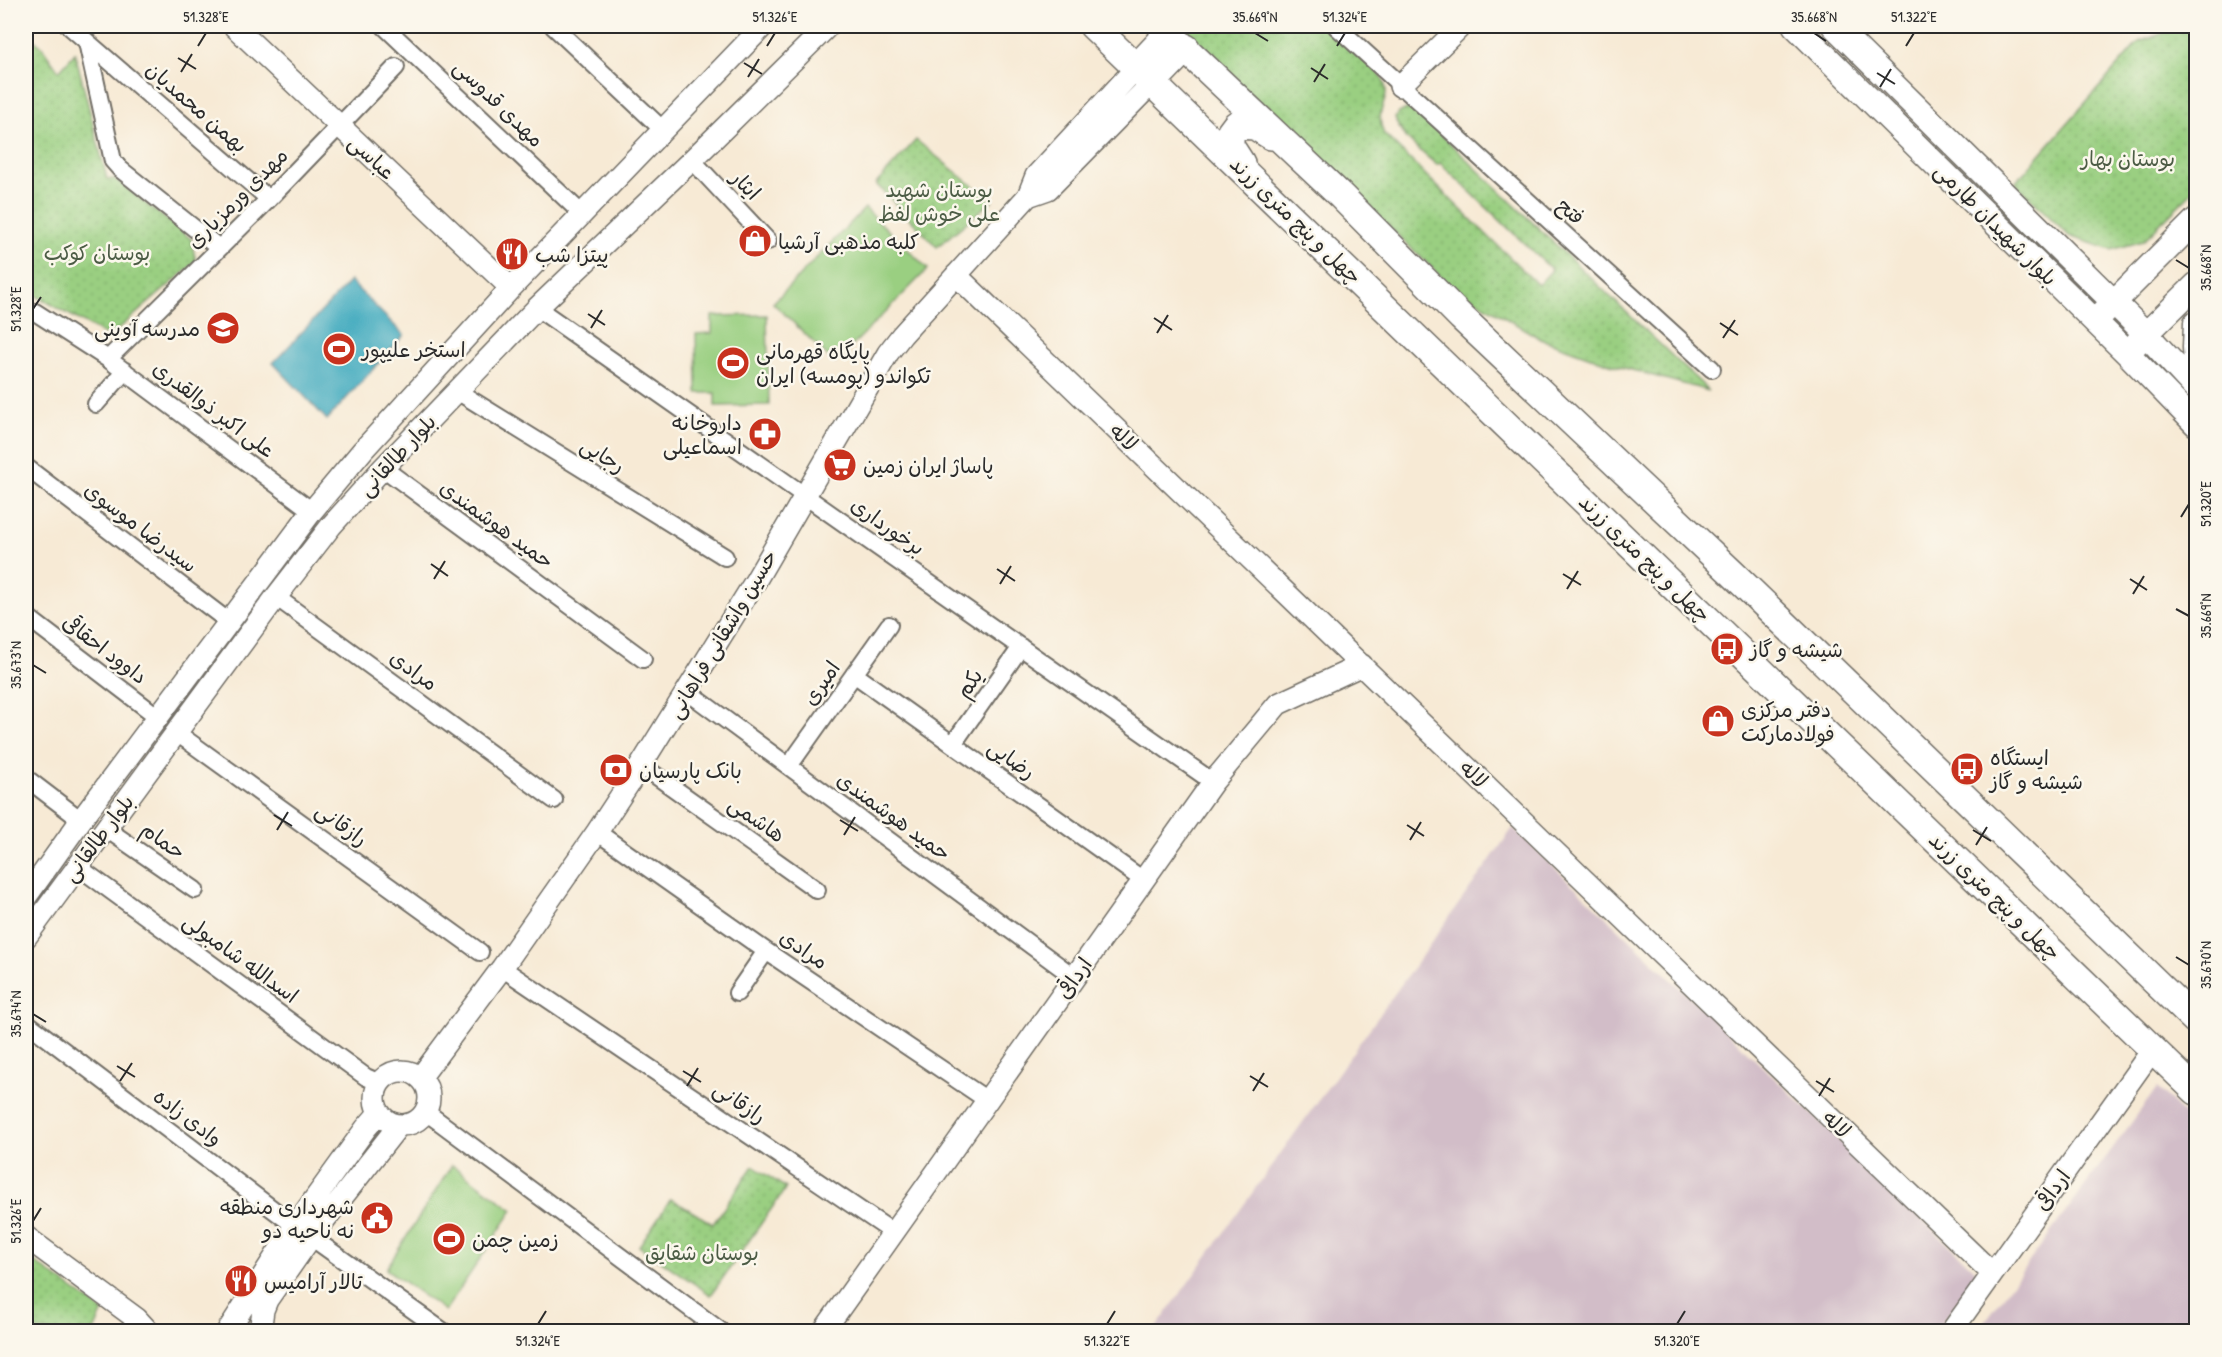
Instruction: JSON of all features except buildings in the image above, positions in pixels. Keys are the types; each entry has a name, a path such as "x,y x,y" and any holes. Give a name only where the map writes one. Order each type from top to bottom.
{"main road":[{"name":"چهل و پنج متری زرند","path":"1093,26 1245,170 2196,1091"},
{"name":"بلوار شهیدان طارمی","path":"1795,26 2196,424"},
{"name":"بلوار شهیدان طارمی","path":"1834,26 2115,303 2196,388"},
{"path":"1145,75 1172,36 1341,196 1461,317 1756,595 2196,1021"},
{"path":"1245,170 1230,146 1230,133 1236,125 1255,126 1287,146"},
{"path":"2094,321 2115,303 2196,220"},
{"path":"2127,353 2196,285"},
{"path":"2196,323 2194,347 2196,366"}],"street":[{"name":"بهمن محمدیان","path":"69,26 269,199"},
{"name":"عباسی","path":"234,26 511,288"},
{"name":"مهدی قدوسی","path":"384,26 582,214"},
{"path":"554,26 662,129"},
{"name":"بلوار طالقانی","path":"26,897 312,511 363,450 511,288 763,26"},
{"name":"بلوار طالقانی","path":"26,937 276,597 331,526 383,468 537,308 828,26"},
{"name":"فتح","path":"1336,26 1712,369"},
{"path":"1400,86 1461,26"},
{"path":"87,42 113,161 219,248"},
{"name":"مهدی ورمزیاری","path":"108,359 269,199 396,67"},
{"name":"حسین واشقانی فراهانی","path":"420,1078 502,968 641,765 687,692 888,353 1028,196 1036,176 1145,75"},
{"name":"ایثار","path":"692,160 768,241"},
{"name":"لاله","path":"956,275 1992,1273"},
{"name":"برخورداری","path":"537,308 1213,782"},
{"name":"علی اکبر ذوالقدری","path":"26,311 36,312 108,359 312,511"},
{"path":"96,404 124,371"},
{"name":"رجایی","path":"457,391 724,557"},
{"name":"سیدرضا موسوی","path":"26,467 229,622"},
{"name":"حمید هوشمندی","path":"383,468 643,659"},
{"path":"312,511 331,526"},
{"name":"مرادی","path":"276,597 554,800"},
{"name":"داوود احقاقی","path":"26,616 158,717"},
{"name":"امیری","path":"789,766 889,625"},
{"name":"یکم","path":"953,744 1021,647"},
{"name":"ارداقی","path":"823,1332 1213,782 1278,704 1362,665"},
{"name":"رضایی","path":"854,674 1143,880"},
{"name":"حمید هوشمندی","path":"687,692 1074,977"},
{"name":"رازقانی","path":"177,733 480,952"},
{"name":"هاشمی","path":"641,765 817,890"},
{"path":"26,778 81,820"},
{"name":"حمام","path":"105,828 195,890"},
{"name":"مرادی","path":"597,832 766,951 987,1100"},
{"name":"اسدالله شامبولی","path":"77,866 366,1077 380,1083"},
{"path":"737,993 766,951"},
{"name":"رازقانی","path":"502,968 894,1233"},
{"name":"وادی زاده","path":"26,1022 303,1231 444,1332"},
{"name":"ارداقی","path":"1951,1332 2153,1049"},
{"path":"399,1071 420,1078 429,1094 426,1112 414,1123 399,1125 391,1123 379,1113 375,1098 380,1083 392,1073 399,1071"},
{"path":"426,1112 722,1332"},
{"path":"260,1332 267,1300 303,1231 366,1128 379,1113"},
{"path":"227,1332 303,1231 399,1125"},
{"path":"26,1237 137,1319 149,1332"}],"shaded area":[{"path":"1513,828 1978,1273 1935,1331 1153,1332"},
{"path":"2157,1088 2196,1126 2196,1331 1978,1331"}],"green space":[{"path":"1177,26 1328,26 1379,74 1384,83 1386,97 1380,116 1384,134 1538,285 1552,270 1440,163 1437,165 1412,144 1402,132 1395,118 1399,113 1410,107 1414,109 1709,391 1610,364 1541,339 1451,286"},
{"name":"بوستان بهار","path":"2183,26 2196,26 2196,188 2143,241 2111,250 2069,236 2015,183 2139,42"},
{"name":"بوستان کوکب","path":"26,33 42,47 59,71 75,53 107,179 115,179 191,239 196,262 109,337 28,291 26,292"},
{"name":"بوستان شهید علی خوش لفظ","path":"916,140 992,201 937,247 876,184"},
{"path":"865,208 928,269 835,363 773,303"},
{"name":"پایگاه قهرمانی تکواندو (پومسه) ایران","path":"767,315 769,405 715,406 715,393 697,393 696,334 712,333 712,316"},
{"name":"زمین چمن","path":"452,1165 513,1210 445,1311 386,1269"},
{"name":"بوستان شقایق","path":"753,1166 786,1188 711,1295 639,1246 671,1199 713,1224"},
{"path":"26,1256 103,1311 94,1331 55,1332 26,1329"}],"water":[{"name":"استخر علیپور","path":"350,281 404,335 327,420 273,363"}],"place":[{"name":"کلبه مذهبی آرشیا","path":"755,241"},
{"name":"پیتزا شب","path":"512,254"},
{"name":"مدرسه آوینی","path":"223,328"},
{"name":"استخر علیپور","path":"339,349"},
{"name":"پایگاه قهرمانی تکواندو (پومسه) ایران","path":"733,363"},
{"name":"داروخانه اسماعیلی","path":"765,434"},
{"name":"پاساژ ایران زمین","path":"840,465"},
{"name":"شیشه و گاز","path":"1727,649"},
{"name":"دفتر مرکزی فولادمارکت","path":"1718,721"},
{"name":"ایستگاه شیشه و گاز","path":"1967,769"},
{"name":"بانک پارسیان","path":"616,770"},
{"name":"شهرداری منطقه نه ناحیه دو","path":"377,1218"},
{"name":"زمین چمن","path":"449,1239"},
{"name":"تالار آرامیس","path":"241,1281"}]}
